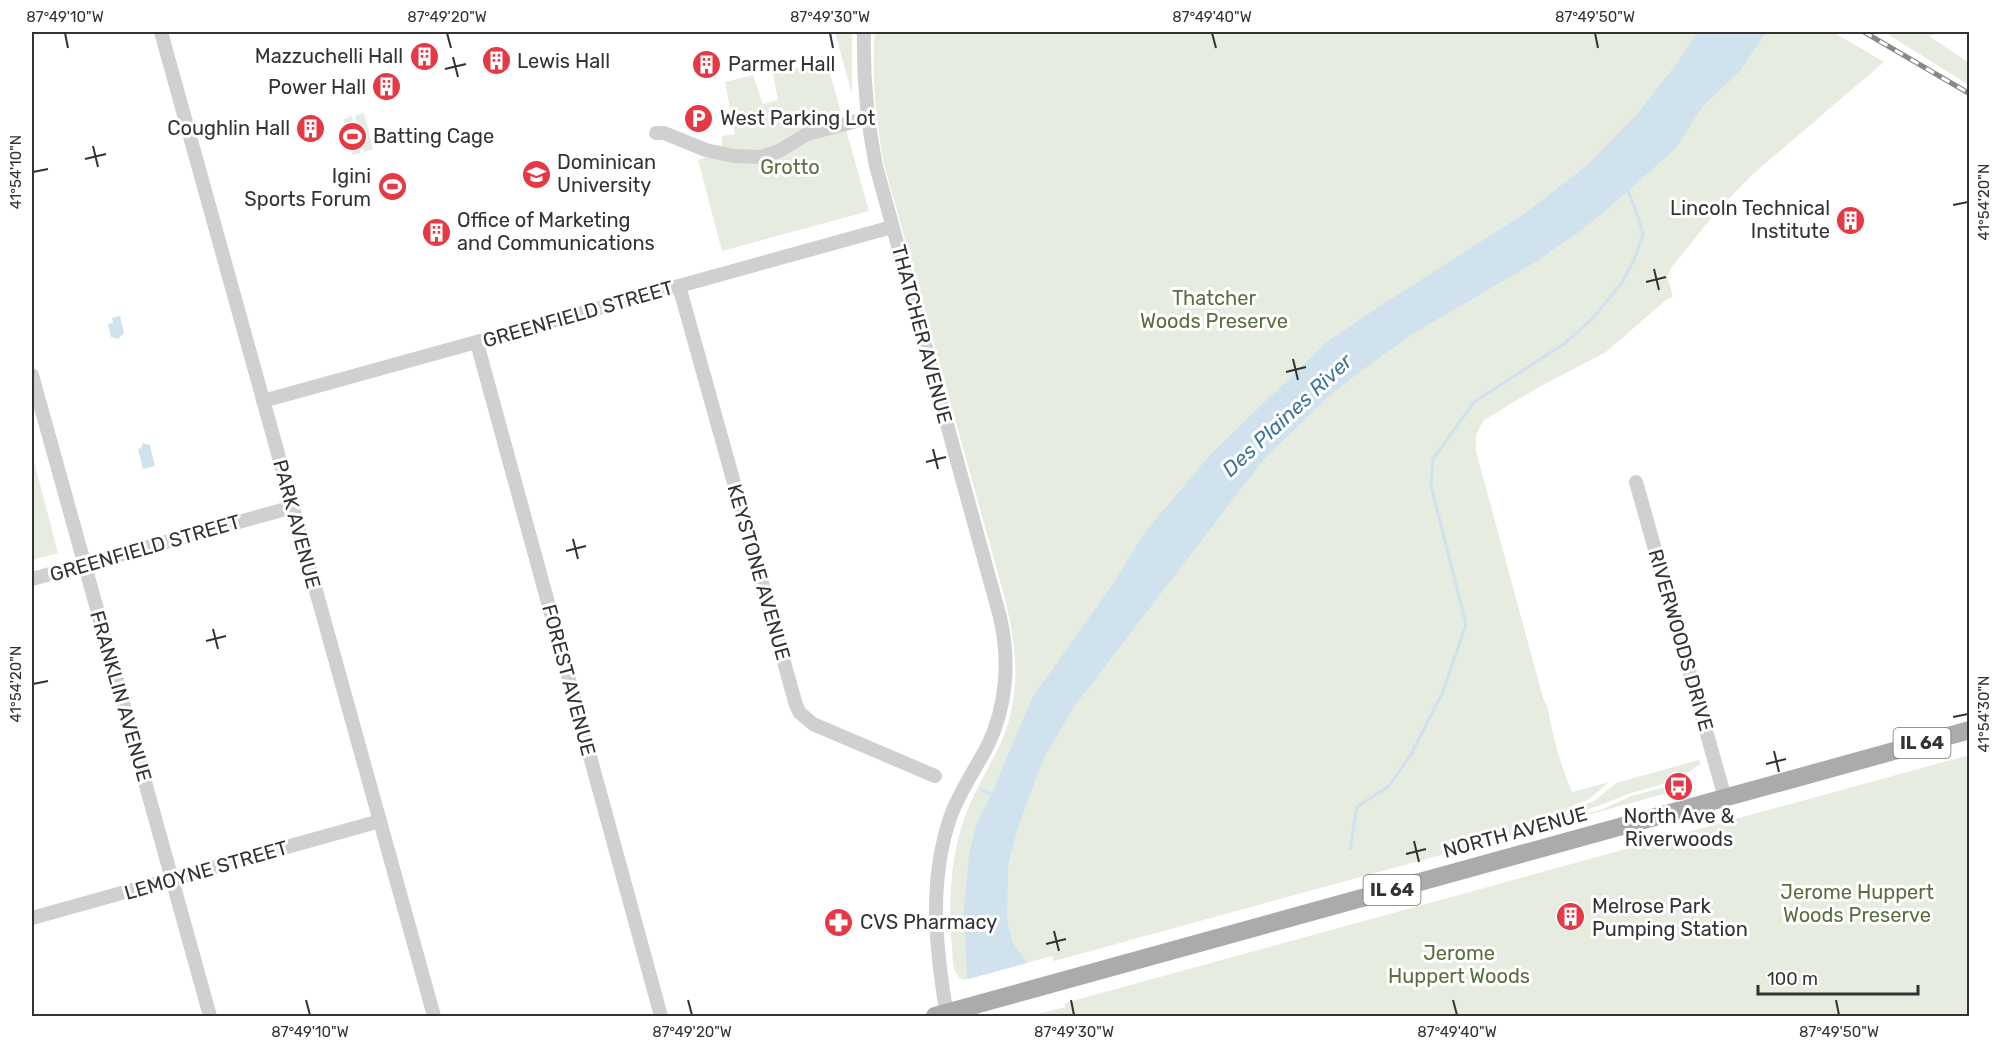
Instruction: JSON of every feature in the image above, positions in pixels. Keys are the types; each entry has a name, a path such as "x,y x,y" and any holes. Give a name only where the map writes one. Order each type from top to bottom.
{"main road":[{"name":"NORTH AVENUE","path":"943,1015 1970,730"}],"street":[{"name":"PARK AVENUE","path":"161,32 434,1017"},
{"name":"THATCHER AVENUE","path":"864,32 867,118 876,165 1000,617 1005,645 1006,681 994,730 965,784 950,819 937,880 935,903 937,951 943,1015"},
{"path":"656,133 664,133 706,150 734,156 761,157 779,152 807,134 867,118"},
{"name":"GREENFIELD STREET","path":"263,401 892,227"},
{"name":"KEYSTONE AVENUE","path":"679,286 800,713 813,724 934,776"},
{"name":"FOREST AVENUE","path":"477,343 661,1017"},
{"name":"FRANKLIN AVENUE","path":"32,375 210,1017"},
{"name":"RIVERWOODS DRIVE","path":"1636,482 1725,798"},
{"name":"GREENFIELD STREET","path":"32,579 293,507"},
{"name":"LEMOYNE STREET","path":"32,918 380,821"}],"green space":[{"path":"835,32 852,32 852,94"},
{"name":"Thatcher Woods Preserve","path":"875,32 1833,32 1884,62 1752,175 1716,212 1667,276 1673,297 1666,300 1606,352 1539,387 1484,420 1476,435 1476,451 1543,698 1548,709 1557,751 1572,792 1609,782 1588,800 1573,805 1574,808 1594,801 1616,783 1699,760 1700,764 1677,780 1575,813 1577,816 1603,809 1631,796 1673,785 1675,791 1054,961 1052,956 964,980 960,978 954,967 951,930 954,857 963,821 1008,724 1014,698 1015,655 1005,599 884,164 875,98"},
{"path":"1884,32 1943,32 1929,36 1969,63 1969,85"},
{"name":"Grotto","path":"825,56 869,211 722,251 698,160 721,153 722,136 735,134 725,82 753,75 763,104 778,100 772,69 787,65 805,71 814,57"},
{"name":"Batting Cage","path":"364,113 373,149 364,152 355,116"},
{"name":"Batting Cage","path":"352,116 361,153 352,155 343,119"},
{"path":"32,454 58,553 32,560"},
{"name":"Jerome Huppert Woods Preserve","path":"1969,755 1969,1016 1029,1016 1065,1007 1065,1003"}],"water":[{"name":"Des Plaines River","path":"1698,32 1766,32 1739,72 1702,107 1676,148 1605,211 1537,261 1414,333 1365,368 1330,395 1264,459 1073,708 1043,760 1018,827 1008,865 1007,921 1013,944 1028,963 1033,1016 975,1016 967,976 964,912 969,855 976,825 993,791 1032,698 1113,584 1145,532 1210,455 1327,342 1524,214 1585,167 1639,112"},
{"path":"120,316 124,333 118,339 111,337 108,324 113,323 112,318"},
{"path":"143,443 150,445 155,466 143,469 138,449"}],"pier":[{"path":"1031,962 1037,1014 972,1016 965,980"}],"waterway":[{"path":"1350,849 1357,807 1389,786 1410,756 1443,692 1466,624 1431,486 1433,459 1474,402 1564,344 1593,318 1621,284 1634,260 1643,235 1627,189"},
{"path":"982,790 994,795"}],"railway":[{"path":"1864,32 1970,94"}],"place":[{"name":"Mazzuchelli Hall","path":"424,56"},
{"name":"Lewis Hall","path":"496,61"},
{"name":"Parmer Hall","path":"707,64"},
{"name":"Power Hall","path":"387,87"},
{"name":"West Parking Lot","path":"699,118"},
{"name":"Coughlin Hall","path":"311,128"},
{"name":"Batting Cage","path":"352,136"},
{"name":"Dominican University","path":"536,174"},
{"name":"Igini Sports Forum","path":"392,187"},
{"name":"Lincoln Technical Institute","path":"1851,220"},
{"name":"Office of Marketing and Communications","path":"436,232"},
{"name":"North Ave & Riverwoods","path":"1679,786"},
{"name":"Melrose Park Pumping Station","path":"1571,917"},
{"name":"CVS Pharmacy","path":"839,922"}],"park label":[{"name":"Jerome Huppert Woods","path":"1459,964"}]}
